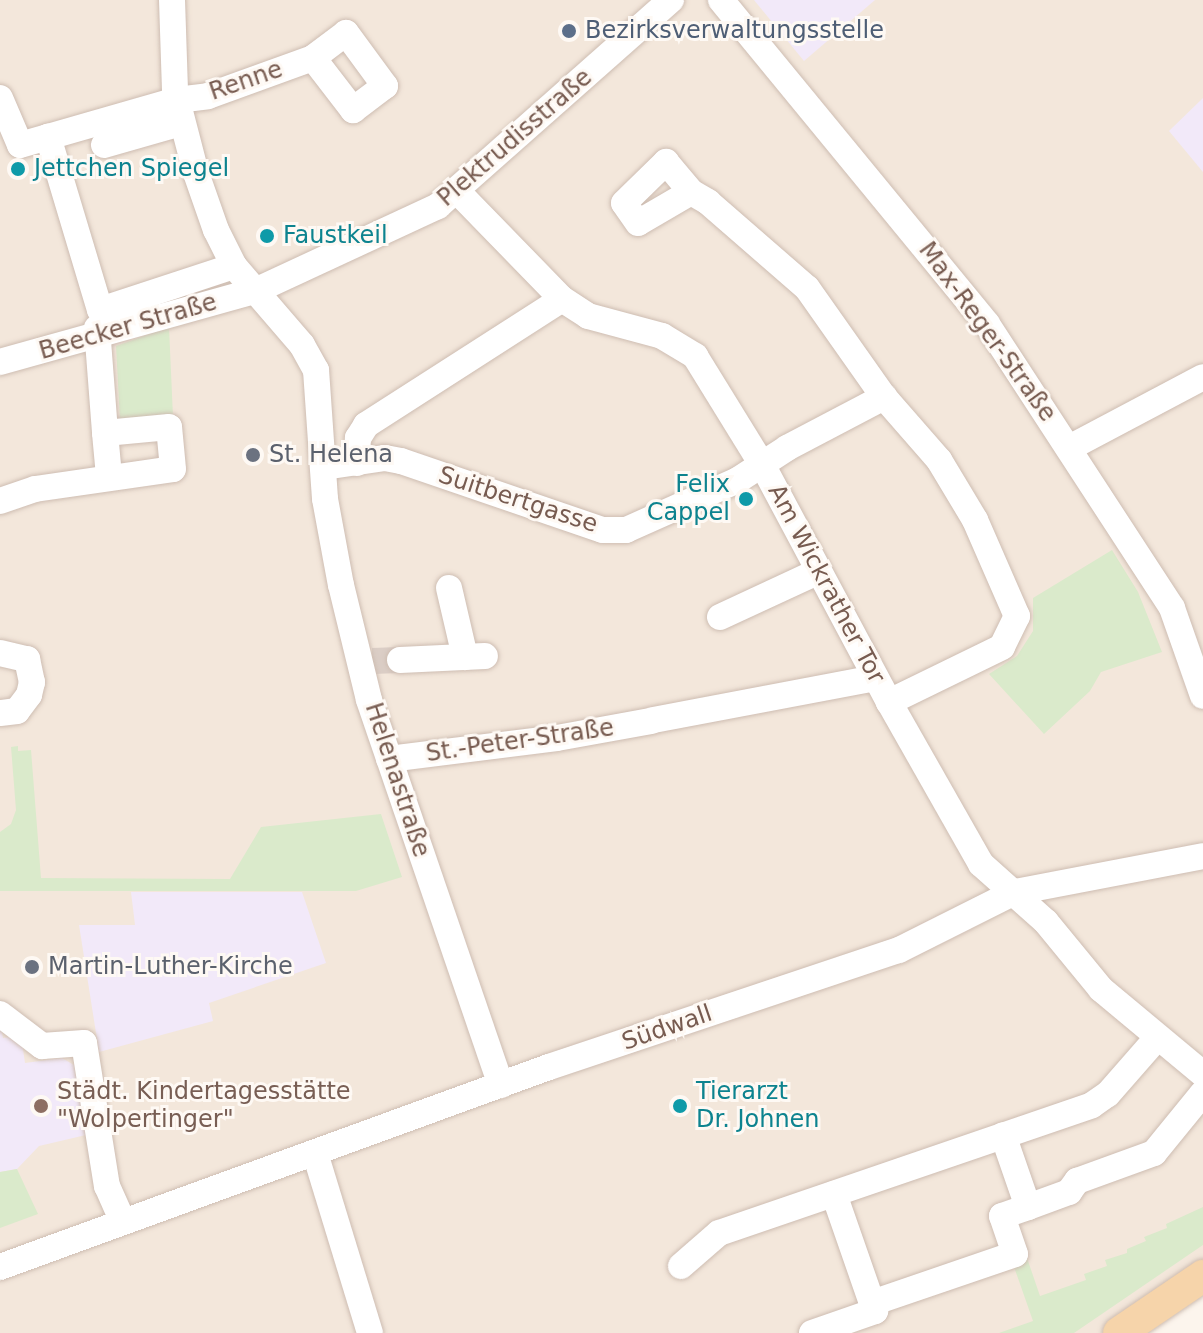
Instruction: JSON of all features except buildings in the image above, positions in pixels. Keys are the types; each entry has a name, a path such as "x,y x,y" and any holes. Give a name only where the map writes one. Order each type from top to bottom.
{"main road":[{"path":"1119,1333 1203,1276"}],"street":[{"name":"Helenastraße","path":"172,0 179,112 216,230 234,266 302,345 316,370 333,542 389,759 501,1085"},
{"name":"Plektrudisstraße","path":"255,291 438,206 671,0"},
{"name":"Max-Reger-Straße","path":"721,0 987,324 1071,447 1172,608 1203,696"},
{"name":"Renne","path":"179,112 208,96 313,58"},
{"path":"0,98 20,145 179,112"},
{"path":"104,145 179,112"},
{"path":"48,137 100,310 234,266"},
{"name":"Am Wickrather Tor","path":"457,191 562,299 588,316 662,336 687,349 763,466 875,678 981,864 1046,922 1101,989 1203,1074"},
{"name":"Am Wickrather Tor","path":"691,192 708,202 807,288 884,397 939,460 975,520 1017,616 1002,647 889,702"},
{"name":"Beecker Straße","path":"0,362 255,291"},
{"path":"357,463 358,438 366,425 562,299"},
{"path":"97,333 109,476"},
{"path":"1071,447 1203,377"},
{"name":"Am Wickrather Tor","path":"763,466 787,448 884,397"},
{"path":"0,501 35,489 173,469 169,427 105,433"},
{"name":"Suitbertgasse","path":"324,467 385,458 401,461 603,530 614,530 647,523 763,466"},
{"path":"720,617 819,571"},
{"path":"400,660 475,657 449,588"},
{"path":"0,653 27,659 32,682 29,695 17,711 0,713"},
{"name":"St.-Peter-Straße","path":"389,759 557,738 875,678"},
{"name":"Südwall","path":"0,1267 501,1085 899,950 1015,892 1203,856"},
{"path":"0,1014 42,1046 84,1043 107,1186 123,1222"},
{"path":"681,1266 719,1233 1092,1105 1108,1094 1157,1038"},
{"path":"872,1303 1015,1254 1002,1216 1069,1192 1077,1181 1154,1153 1203,1093"},
{"path":"1003,1135 1028,1207"},
{"path":"315,1153 370,1333"},
{"path":"812,1333 875,1311 834,1194"}],"shaded area":[{"path":"0,0 1203,0 1203,1280 1121,1333 0,1333"},
{"path":"754,0 875,0 804,61"},
{"path":"1203,98 1203,172 1169,131"},
{"path":"131,892 302,892 326,963 209,1003 213,1021 99,1052 79,925 135,925"},
{"name":"Städt. Kindertagesstätte \"Wolpertinger\"","path":"0,1022 3,1038 21,1035 25,1063 62,1058 74,1065 86,1135 39,1146 17,1169 0,1172"}],"green space":[{"path":"169,327 173,417 120,420 116,346"},
{"path":"1112,550 1138,592 1162,652 1101,672 1090,691 1044,734 989,674 1017,656 1033,631 1033,598"},
{"path":"18,746 18,751 31,750 41,878 230,879 261,827 381,814 402,877 356,891 0,891 0,832 11,824 16,810 11,747"},
{"path":"17,1169 38,1214 0,1228 0,1172"},
{"path":"1203,1207 1203,1245 1074,1333 999,1333 1033,1321 1013,1264 1027,1258 1040,1296 1086,1280 1084,1274 1107,1266 1105,1260 1127,1253 1127,1249 1146,1241 1144,1237 1167,1228 1166,1224"}],"tunnel":[{"path":"372,661 400,660"}],"place":[{"name":"Bezirksverwaltungsstelle","path":"569,31"},
{"name":"Jettchen Spiegel","path":"18,169"},
{"name":"Faustkeil","path":"267,236"},
{"name":"St. Helena","path":"253,455"},
{"name":"Felix Cappel","path":"746,499"},
{"name":"Martin-Luther-Kirche","path":"32,967"},
{"name":"Städt. Kindertagesstätte \"Wolpertinger\"","path":"41,1106"},
{"name":"Tierarzt Dr. Johnen","path":"680,1106"}]}
